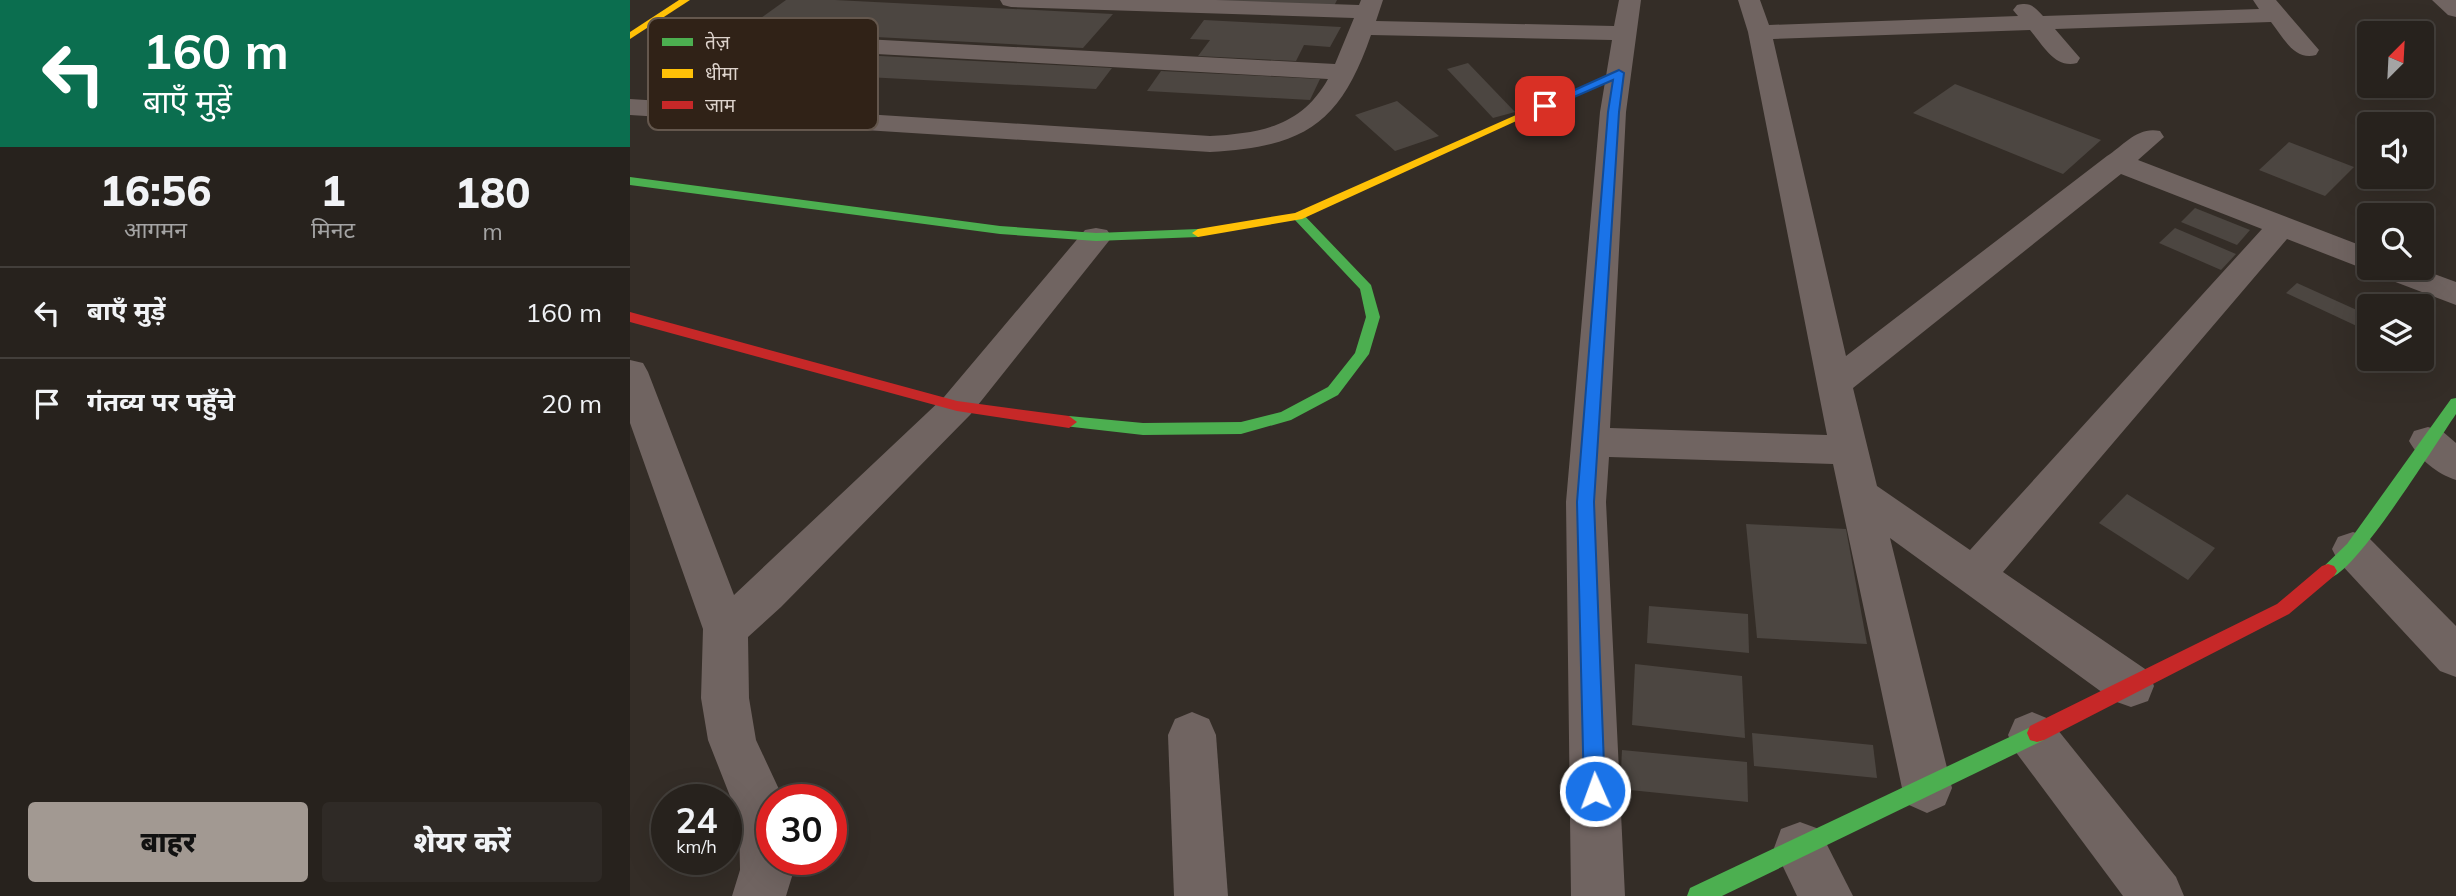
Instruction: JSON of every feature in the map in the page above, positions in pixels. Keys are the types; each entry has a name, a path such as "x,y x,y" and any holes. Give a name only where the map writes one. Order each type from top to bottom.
{"street":[{"path":"658,18 685,0"},
{"path":"1010,0 1344,72"},
{"path":"2015,0 2068,58"},
{"path":"2443,0 2456,10"},
{"path":"1927,788 1834,384 1755,16 2038,24 2271,7 2307,50"},
{"path":"878,123 1210,144 1260,140 1292,129 1329,100 1339,86 1367,13"},
{"path":"878,37 1167,34 1367,13 1627,17 1613,112 1586,502 1598,896"},
{"path":"630,36 648,24"},
{"path":"630,181 1000,230 1096,237 1193,234 1298,215 1619,73"},
{"path":"630,107 648,108"},
{"path":"1834,384 2150,137"},
{"path":"2118,162 2357,255"},
{"path":"630,317 957,407 1063,422 1143,429 1241,428 1286,416 1333,391 1362,354 1373,317 1366,288 1298,215"},
{"path":"1974,575 2281,226"},
{"path":"725,661 766,594 957,407 1096,237"},
{"path":"2419,280 2456,294"},
{"path":"630,372 647,464 725,661 732,740 744,774 765,817 767,870 759,896"},
{"path":"1698,896 1927,788 2283,609 2353,549 2442,453 2456,402"},
{"path":"1589,442 1849,450"},
{"path":"1859,494 2131,686"},
{"path":"2353,549 2456,657"},
{"path":"1192,735 1201,896"},
{"path":"2032,735 2157,896"},
{"path":"1800,848 1826,896"}],"building":[{"path":"786,0 1113,14 1083,48 878,37 878,18 761,18"},
{"path":"1203,0 1337,0 1333,8"},
{"path":"1204,20 1341,27 1330,47 1304,45 1296,61 1198,56 1210,40 1190,39"},
{"path":"878,56 1112,68 1096,89 878,77"},
{"path":"1468,63 1515,112 1493,118 1447,69"},
{"path":"1161,71 1320,79 1310,100 1147,91"},
{"path":"1955,84 2101,140 2063,174 1913,113"},
{"path":"1397,101 1439,136 1395,151 1355,115"},
{"path":"2289,142 2354,167 2325,196 2259,170"},
{"path":"2195,208 2250,230 2237,245 2181,222"},
{"path":"2175,228 2236,254 2221,270 2159,243"},
{"path":"2297,283 2357,310 2357,326 2286,293"},
{"path":"2127,494 2215,548 2188,580 2099,523"},
{"path":"1746,524 1846,529 1867,644 1757,638"},
{"path":"1649,606 1748,614 1749,653 1647,643"},
{"path":"1635,664 1742,676 1745,738 1632,725"},
{"path":"1752,733 1873,745 1877,778 1754,766"},
{"path":"1622,750 1747,762 1748,802 1620,789"}],"traffic: fast":[{"path":"630,181 1000,230 1096,237 1198,233"},
{"path":"1069,422 1143,429 1241,428 1286,416 1333,391 1362,354 1373,317 1366,288 1298,216"},
{"path":"2328,571 2353,549 2456,403"},
{"path":"1698,896 2037,733"}],"traffic: slow":[{"path":"658,18 685,0"},
{"path":"630,36 648,24"},
{"path":"1198,233 1298,216 1520,117"}],"traffic: jam":[{"path":"1520,117 1619,73"},
{"path":"630,317 957,406 1069,422"},
{"path":"2037,733 2283,609 2328,571"}],"route":[{"path":"1545,106 1619,73 1613,112 1586,502 1595,791"}]}
